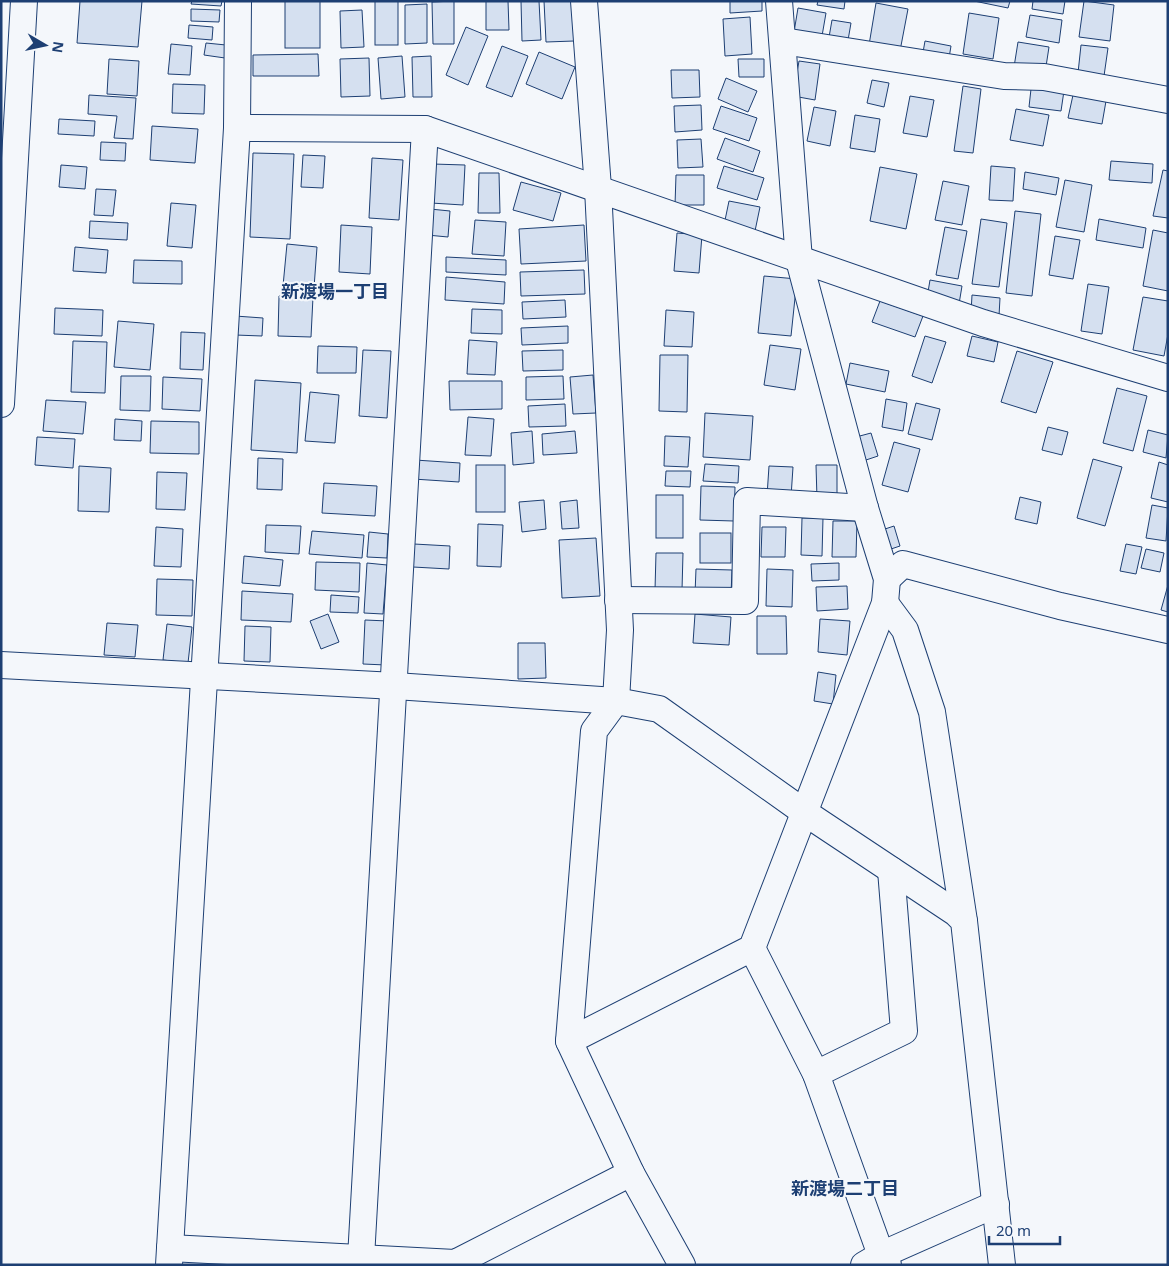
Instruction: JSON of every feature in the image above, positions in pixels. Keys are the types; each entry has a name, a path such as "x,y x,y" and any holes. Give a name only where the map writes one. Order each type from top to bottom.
{"street":[{"path":"1,404 24,1"},
{"path":"238,1 237,128 206,677 170,1256 361,1258 388,1262 455,1263 631,1172"},
{"path":"584,1 598,188 620,630 616,701 594,731 569,1041 631,1172 682,1265"},
{"path":"780,1 799,260 886,591 904,630 932,712 964,921 1002,1265"},
{"path":"783,41 1004,76 1044,77 1168,100"},
{"path":"237,128 425,129 983,323 1168,378"},
{"path":"361,1258 395,686 425,129"},
{"path":"618,600 745,601 747,501 865,508"},
{"path":"569,1041 752,948 886,591 903,564 1060,606 1168,630"},
{"path":"1,665 395,686 616,701 658,709 804,812 956,913 964,921"},
{"path":"816,1074 904,1031 890,870"},
{"path":"752,948 816,1074 878,1261 996,1204"}],"building":[{"path":"80,1 142,1 138,47 77,43"},
{"path":"192,1 222,1 221,6 191,4"},
{"path":"285,1 320,1 320,48 285,48"},
{"path":"375,1 398,1 398,45 375,45"},
{"path":"454,1 454,44 433,44 432,2"},
{"path":"486,1 508,1 509,30 486,30"},
{"path":"521,1 539,1 541,40 522,41"},
{"path":"544,1 572,1 574,41 546,42"},
{"path":"730,1 762,1 762,11 730,13"},
{"path":"818,1 845,1 844,9 817,5"},
{"path":"974,1 1010,1 1008,8"},
{"path":"1033,1 1065,1 1063,14 1032,9"},
{"path":"1084,1 1114,5 1110,41 1079,37"},
{"path":"876,3 908,9 900,51 869,45"},
{"path":"427,4 427,43 405,44 405,5"},
{"path":"798,8 826,13 822,36 794,32"},
{"path":"191,9 220,10 219,22 191,21"},
{"path":"362,10 364,47 341,48 340,11"},
{"path":"969,13 999,18 993,59 963,54"},
{"path":"1030,15 1062,20 1059,43 1026,37"},
{"path":"750,17 752,54 725,56 723,19"},
{"path":"832,20 851,23 847,46 828,43"},
{"path":"189,25 213,27 212,40 188,38"},
{"path":"466,27 488,36 468,85 446,75"},
{"path":"925,41 951,46 948,64 922,58"},
{"path":"1018,42 1049,47 1045,73 1014,67"},
{"path":"206,43 226,45 225,58 204,55"},
{"path":"171,44 192,46 190,75 168,74"},
{"path":"1081,45 1108,48 1104,76 1078,73"},
{"path":"502,46 528,56 512,97 486,87"},
{"path":"539,52 575,67 562,99 526,84"},
{"path":"318,54 319,76 253,76 253,55"},
{"path":"402,56 405,97 381,99 378,58"},
{"path":"431,56 432,97 413,97 412,57"},
{"path":"369,58 370,96 341,97 340,59"},
{"path":"109,59 139,61 137,96 107,94"},
{"path":"738,59 764,59 764,77 739,77"},
{"path":"799,61 820,64 815,100 793,96"},
{"path":"671,70 699,70 700,97 672,98"},
{"path":"726,78 757,91 748,112 718,99"},
{"path":"872,80 889,83 884,107 867,103"},
{"path":"1032,80 1065,84 1061,111 1029,107"},
{"path":"173,84 205,85 204,114 172,113"},
{"path":"963,86 981,89 973,153 954,151"},
{"path":"89,95 136,98 133,139 114,138 117,116 88,114"},
{"path":"1073,95 1106,101 1102,124 1068,118"},
{"path":"910,96 934,100 927,137 903,133"},
{"path":"701,105 702,130 675,132 674,106"},
{"path":"721,106 757,118 749,141 713,129"},
{"path":"814,107 836,111 830,146 807,141"},
{"path":"1016,109 1049,115 1043,146 1010,140"},
{"path":"855,115 880,119 875,152 850,148"},
{"path":"59,119 95,121 94,136 58,134"},
{"path":"152,126 198,129 195,163 150,160"},
{"path":"725,138 760,151 753,172 717,159"},
{"path":"701,139 703,167 678,168 677,140"},
{"path":"101,142 126,143 125,161 100,160"},
{"path":"253,153 294,154 290,239 250,237"},
{"path":"303,155 325,156 323,188 301,187"},
{"path":"372,158 403,160 399,220 369,218"},
{"path":"1111,161 1153,164 1152,183 1109,180"},
{"path":"433,164 465,165 463,205 431,203"},
{"path":"61,165 87,167 85,189 59,187"},
{"path":"724,166 764,178 757,200 717,188"},
{"path":"991,166 1015,168 1013,201 989,200"},
{"path":"880,167 917,174 906,229 870,221"},
{"path":"1163,170 1168,171 1168,218 1153,216"},
{"path":"1025,172 1059,178 1056,195 1023,189"},
{"path":"479,173 499,173 500,213 478,213"},
{"path":"676,175 704,175 704,205 675,205"},
{"path":"1065,180 1092,185 1084,232 1056,227"},
{"path":"943,181 969,186 962,225 935,220"},
{"path":"521,182 561,193 553,221 513,210"},
{"path":"96,189 116,190 113,216 94,215"},
{"path":"729,201 760,207 755,231 724,225"},
{"path":"171,203 196,205 192,248 167,246"},
{"path":"430,209 450,211 448,237 427,235"},
{"path":"1015,211 1041,214 1032,296 1006,293"},
{"path":"981,219 1007,223 999,287 972,284"},
{"path":"1099,219 1146,228 1143,248 1096,240"},
{"path":"475,220 506,222 504,256 472,254"},
{"path":"90,221 128,223 127,240 89,238"},
{"path":"341,225 372,227 370,274 339,272"},
{"path":"584,225 586,261 521,264 519,229"},
{"path":"945,227 967,231 958,279 936,275"},
{"path":"1153,230 1168,233 1168,291 1143,286"},
{"path":"677,233 702,235 699,273 674,271"},
{"path":"1055,236 1080,240 1073,279 1049,275"},
{"path":"287,244 317,247 314,288 283,286"},
{"path":"75,247 108,250 106,273 73,271"},
{"path":"446,257 506,260 506,275 446,272"},
{"path":"134,260 182,261 182,284 133,283"},
{"path":"584,270 585,294 521,296 520,272"},
{"path":"764,276 797,279 791,336 758,333"},
{"path":"446,277 505,282 504,304 445,300"},
{"path":"930,280 962,286 959,304 927,298"},
{"path":"1088,284 1109,287 1102,334 1081,331"},
{"path":"972,295 1000,298 999,316 971,313"},
{"path":"279,296 313,297 311,337 278,336"},
{"path":"1143,297 1168,301 1168,334 1164,356 1133,350"},
{"path":"565,300 566,317 523,319 522,302"},
{"path":"880,301 923,316 915,337 872,322"},
{"path":"55,308 103,310 102,336 54,334"},
{"path":"472,309 502,310 502,334 471,333"},
{"path":"666,310 694,312 692,347 664,346"},
{"path":"235,316 263,318 262,336 235,335"},
{"path":"118,321 154,324 150,370 114,367"},
{"path":"568,326 568,343 522,345 521,328"},
{"path":"181,332 205,333 203,370 180,369"},
{"path":"925,336 946,342 932,383 912,376"},
{"path":"972,336 998,342 994,362 967,356"},
{"path":"469,340 497,342 495,375 467,374"},
{"path":"73,341 107,342 105,393 71,392"},
{"path":"770,345 801,349 795,390 764,385"},
{"path":"318,346 357,347 356,373 317,373"},
{"path":"363,350 391,351 387,418 359,416"},
{"path":"563,350 563,370 523,371 522,351"},
{"path":"1017,351 1053,362 1036,413 1001,402"},
{"path":"660,355 688,355 687,412 659,411"},
{"path":"850,363 889,371 885,392 846,384"},
{"path":"593,375 596,413 573,414 570,377"},
{"path":"121,376 151,376 150,411 120,410"},
{"path":"563,376 564,399 526,400 526,377"},
{"path":"163,377 202,379 200,411 162,409"},
{"path":"255,380 301,383 297,453 251,450"},
{"path":"449,381 502,381 502,409 450,410"},
{"path":"1117,388 1147,396 1133,451 1103,443"},
{"path":"310,392 339,395 335,443 305,441"},
{"path":"886,399 907,403 903,431 882,427"},
{"path":"46,400 86,402 83,434 43,431"},
{"path":"916,403 940,409 932,440 908,434"},
{"path":"565,404 566,426 529,427 528,406"},
{"path":"705,413 753,416 750,460 703,457"},
{"path":"468,417 494,419 491,456 465,455"},
{"path":"115,419 142,421 141,441 114,440"},
{"path":"151,421 199,422 199,454 150,453"},
{"path":"1048,427 1068,432 1062,455 1042,450"},
{"path":"1148,430 1168,435 1166,458 1143,452"},
{"path":"532,431 534,463 513,465 511,433"},
{"path":"575,431 577,453 543,455 542,434"},
{"path":"871,433 878,456 863,461 856,437"},
{"path":"665,436 690,437 688,467 664,466"},
{"path":"37,437 75,439 73,468 35,465"},
{"path":"894,442 920,449 908,492 882,485"},
{"path":"258,458 283,459 282,490 257,489"},
{"path":"1093,459 1122,467 1105,526 1077,518"},
{"path":"415,460 460,463 459,482 413,479"},
{"path":"1159,462 1168,465 1168,502 1151,498"},
{"path":"705,464 739,466 738,483 703,481"},
{"path":"476,465 505,465 505,512 476,512"},
{"path":"816,465 837,465 837,498 817,499"},
{"path":"79,466 111,468 109,512 78,511"},
{"path":"769,466 793,467 791,497 767,496"},
{"path":"666,471 691,471 690,487 665,486"},
{"path":"157,472 187,473 185,510 156,509"},
{"path":"324,483 377,486 375,516 322,513"},
{"path":"701,486 735,487 734,521 700,520"},
{"path":"656,495 683,495 683,538 656,538"},
{"path":"1020,497 1041,502 1037,524 1015,519"},
{"path":"544,500 546,529 522,532 519,502"},
{"path":"577,500 579,528 562,529 560,502"},
{"path":"1152,505 1168,508 1166,541 1146,538"},
{"path":"802,518 823,518 822,556 801,555"},
{"path":"833,521 857,521 856,557 832,557"},
{"path":"478,524 503,525 501,567 477,566"},
{"path":"266,525 301,526 299,554 265,552"},
{"path":"894,526 900,546 888,550 882,530"},
{"path":"156,527 183,529 181,567 154,566"},
{"path":"762,527 786,527 785,557 761,557"},
{"path":"312,531 364,535 362,558 309,554"},
{"path":"369,532 388,534 387,558 367,557"},
{"path":"700,533 731,533 731,563 700,563"},
{"path":"596,538 600,596 562,598 559,540"},
{"path":"414,544 450,546 449,569 413,567"},
{"path":"1126,544 1142,547 1136,574 1120,571"},
{"path":"1146,549 1164,553 1160,572 1141,568"},
{"path":"656,553 683,553 682,590 655,590"},
{"path":"244,556 283,560 280,586 242,583"},
{"path":"316,562 360,563 359,592 315,590"},
{"path":"367,563 387,565 383,614 364,613"},
{"path":"839,563 839,580 812,581 811,564"},
{"path":"696,569 732,570 731,595 695,594"},
{"path":"767,569 793,570 792,607 766,606"},
{"path":"157,579 193,580 192,616 156,615"},
{"path":"1168,585 1168,612 1161,610"},
{"path":"847,586 848,609 817,611 816,587"},
{"path":"242,591 293,594 291,622 241,620"},
{"path":"331,595 359,597 358,613 330,612"},
{"path":"328,614 339,642 321,649 310,621"},
{"path":"695,614 731,617 729,645 693,643"},
{"path":"757,616 786,616 787,654 757,654"},
{"path":"820,619 850,621 847,655 818,652"},
{"path":"365,620 388,621 386,665 363,664"},
{"path":"107,623 138,625 135,657 104,655"},
{"path":"167,624 192,627 188,663 163,660"},
{"path":"245,626 271,627 270,662 244,661"},
{"path":"518,643 545,643 546,678 518,679"},
{"path":"818,672 836,675 833,704 814,701"}],"district":[{"name":"新渡場一丁目","path":"335,292"},
{"name":"新渡場二丁目","path":"845,1189"}]}
